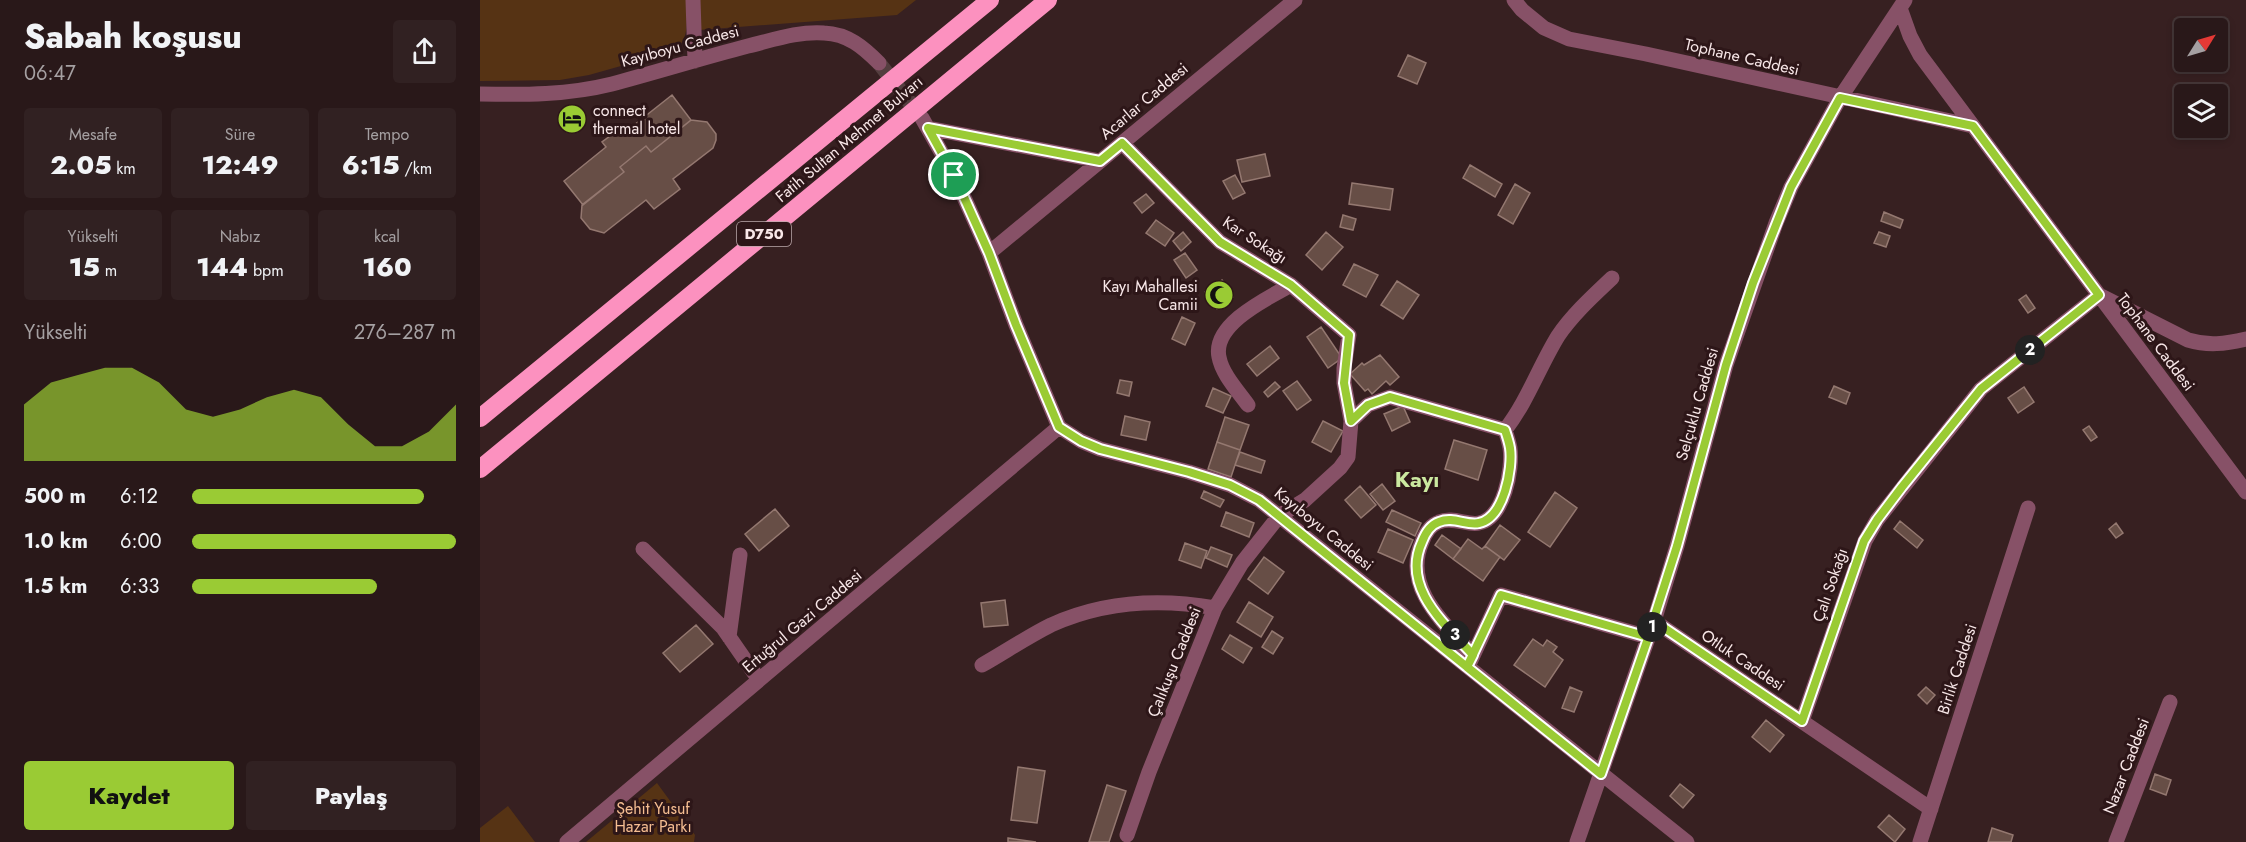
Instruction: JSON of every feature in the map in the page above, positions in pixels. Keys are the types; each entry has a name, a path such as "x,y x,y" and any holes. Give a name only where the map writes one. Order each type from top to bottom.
{"highway":[{"name":"Fatih Sultan Mehmet Bulvarı","path":"480,418 990,0"},
{"name":"Fatih Sultan Mehmet Bulvarı","path":"480,469 1048,0"}],"street":[{"path":"693,0 694,61"},
{"name":"Acarlar Caddesi","path":"989,253 1294,0"},
{"name":"Tophane Caddesi","path":"1514,0 1522,10 1544,28 1569,39 1973,126"},
{"name":"Tophane Caddesi","path":"1902,4 1910,36 1920,55 2246,492"},
{"name":"Selçuklu Caddesi","path":"1577,842 1654,621 1677,546 1726,365 1753,283 1791,187 1840,98 1902,4"},
{"name":"Kayıboyu Caddesi","path":"480,94 544,94 577,91 788,36 826,33 857,42 879,63"},
{"path":"1059,427 1016,325 989,253 954,175 925,123 1100,161"},
{"name":"Kar Sokağı","path":"1122,143 1220,242 1291,285 1349,335"},
{"path":"1505,430 1515,417 1559,335 1572,318 1612,278"},
{"path":"1248,405 1223,367 1218,355 1220,341 1226,330 1239,317 1291,285"},
{"path":"2099,295 2188,340 2203,345 2224,344 2246,339"},
{"name":"Çalı Sokağı","path":"1802,721 1864,541 1877,520 1981,389 2099,295"},
{"name":"Çalıkuşu Caddesi","path":"1127,835 1149,771 1215,608 1227,585 1242,562 1279,516 1305,500 1340,468 1348,457 1351,421 1344,383 1349,335"},
{"path":"1351,421 1368,405 1390,397 1505,430"},
{"name":"Kayıboyu Caddesi","path":"1059,427 1081,441 1100,449 1230,485 1259,500 1470,661 1601,774 1687,842"},
{"name":"Ertuğrul Gazi Caddesi","path":"567,842 1059,427"},
{"path":"1505,430 1511,449 1500,506 1492,517 1479,524 1449,520 1438,522 1429,528 1417,554 1416,574 1421,590 1435,612 1470,661 1501,595 1648,637"},
{"name":"Birlik Caddesi","path":"1920,842 2028,508"},
{"path":"643,549 723,628 759,680"},
{"path":"729,637 740,555"},
{"path":"982,665 1051,625 1101,608 1123,604 1168,602 1215,608"},
{"name":"Otluk Caddesi","path":"1654,621 1931,809"},
{"name":"Nazar Caddesi","path":"2116,842 2170,702"}],"green space":[{"path":"480,0 686,0 686,28 683,40 674,51 589,75 560,80 480,81"},
{"path":"699,0 916,0 897,15 699,30"},
{"name":"Şehit Yusuf Hazar Parkı","path":"657,783 695,835 694,842 586,842"},
{"path":"508,806 535,842 480,842 480,828"}],"building":[{"path":"1408,55 1426,63 1417,84 1398,76"},
{"path":"672,95 691,120 651,152 646,146 620,167 624,172 583,205 564,181 606,147 602,142 625,125 629,129"},
{"path":"691,120 707,122 716,134 716,140 713,148 673,179 680,189 654,209 646,200 604,233 590,229 581,218 582,205 624,172 620,167 646,146 651,152"},
{"path":"1265,154 1270,176 1242,182 1237,160"},
{"path":"1470,165 1502,184 1495,197 1463,178"},
{"path":"1235,175 1245,193 1233,199 1223,181"},
{"path":"1352,183 1393,189 1390,210 1349,204"},
{"path":"1515,184 1530,193 1513,224 1498,215"},
{"path":"1146,194 1154,203 1142,213 1134,203"},
{"path":"1884,212 1903,220 1900,228 1881,221"},
{"path":"1343,215 1356,219 1353,230 1340,227"},
{"path":"1156,220 1174,233 1165,246 1146,233"},
{"path":"1183,232 1191,242 1181,251 1173,241"},
{"path":"1326,232 1343,247 1322,270 1306,255"},
{"path":"1879,232 1890,236 1886,247 1874,243"},
{"path":"1185,253 1197,270 1186,278 1174,260"},
{"path":"1354,264 1378,275 1366,297 1343,285"},
{"name":"Kayı Mahallesi Camii","path":"1222,280 1233,297 1217,309 1205,292"},
{"path":"1397,281 1419,295 1403,319 1381,305"},
{"path":"2026,295 2035,308 2028,313 2019,300"},
{"path":"1182,317 1195,323 1185,345 1172,339"},
{"path":"1321,327 1342,358 1328,368 1307,337"},
{"path":"1270,346 1279,358 1257,376 1247,364"},
{"path":"1380,355 1399,377 1390,385 1386,381 1372,394 1368,389 1365,391 1350,374 1362,363 1364,365"},
{"path":"1120,380 1132,382 1129,396 1117,393"},
{"path":"1297,381 1311,400 1297,410 1283,391"},
{"path":"1275,382 1280,387 1268,397 1264,392"},
{"path":"1834,386 1850,393 1846,404 1829,397"},
{"path":"2024,387 2034,402 2018,413 2008,398"},
{"path":"1213,388 1231,396 1223,413 1206,406"},
{"path":"1403,406 1410,422 1392,431 1384,414"},
{"path":"1125,416 1150,422 1146,440 1121,435"},
{"path":"1225,417 1249,425 1240,450 1217,442"},
{"path":"1323,421 1343,431 1331,452 1312,442"},
{"path":"2089,426 2097,437 2091,441 2083,430"},
{"path":"1454,440 1487,450 1478,480 1445,469"},
{"path":"1217,442 1240,450 1231,477 1208,469"},
{"path":"1240,452 1265,461 1261,473 1235,465"},
{"path":"1382,484 1395,501 1383,510 1370,494"},
{"path":"1360,486 1376,505 1361,518 1345,500"},
{"path":"1204,491 1224,500 1220,507 1201,498"},
{"path":"1555,492 1577,508 1550,547 1528,532"},
{"path":"775,509 789,526 759,551 745,534"},
{"path":"1392,510 1421,523 1415,536 1386,522"},
{"path":"1226,512 1254,523 1249,537 1221,526"},
{"path":"1900,521 1923,540 1917,548 1894,529"},
{"path":"2116,523 2123,533 2116,538 2109,529"},
{"path":"1500,525 1520,540 1504,560 1485,546"},
{"path":"1388,529 1413,540 1403,563 1378,552"},
{"path":"1442,535 1461,549 1453,559 1435,545"},
{"path":"1468,539 1482,549 1485,546 1500,557 1483,581 1453,559"},
{"path":"1185,543 1207,551 1201,568 1179,560"},
{"path":"1211,547 1232,555 1227,567 1206,558"},
{"path":"1264,557 1284,572 1268,594 1248,579"},
{"path":"1005,600 1008,625 984,627 981,603"},
{"path":"1249,602 1273,617 1261,637 1237,622"},
{"path":"696,625 713,644 680,672 663,653"},
{"path":"1272,631 1283,638 1273,654 1262,647"},
{"path":"1230,635 1252,648 1243,663 1222,649"},
{"path":"1533,639 1543,646 1547,640 1557,647 1553,652 1563,660 1545,687 1514,665"},
{"path":"1570,687 1582,692 1574,712 1562,708"},
{"path":"1926,687 1935,695 1927,704 1918,695"},
{"path":"1766,720 1784,735 1770,752 1752,737"},
{"path":"1018,767 1045,771 1037,823 1011,820"},
{"path":"2155,774 2171,780 2166,795 2150,789"},
{"path":"1680,784 1694,795 1683,808 1670,796"},
{"path":"1107,785 1126,791 1109,842 1089,842"},
{"path":"1889,815 1905,829 1895,842 1878,827"},
{"path":"1992,828 2013,835 2011,842 1988,842"},
{"path":"1008,838 1036,842 1008,842"}],"tunnel":[{"path":"879,63 921,117"}],"place":[{"name":"connect thermal hotel","path":"572,119"},
{"name":"Kayı Mahallesi Camii","path":"1219,295"}],"district":[{"name":"Kayı","path":"1417,479"}],"route":[{"path":"954,175 928,128 1100,161 1122,143 1220,242 1291,285 1349,335 1344,383 1351,421 1368,405 1390,397 1505,430 1511,449 1506,489 1500,506 1492,517 1479,524 1449,520 1438,522 1429,528 1417,554 1416,574 1421,590 1435,612 1473,655 1467,667 1601,774 1654,621 1802,721 1864,541 1877,520 1981,389 2099,295 1973,126 1840,98 1791,187 1753,283 1726,365 1695,472 1677,546 1648,637 1501,595 1473,655 1467,667 1259,500 1230,485 1100,449 1081,441 1059,427 1016,325 989,253 954,175"}]}
